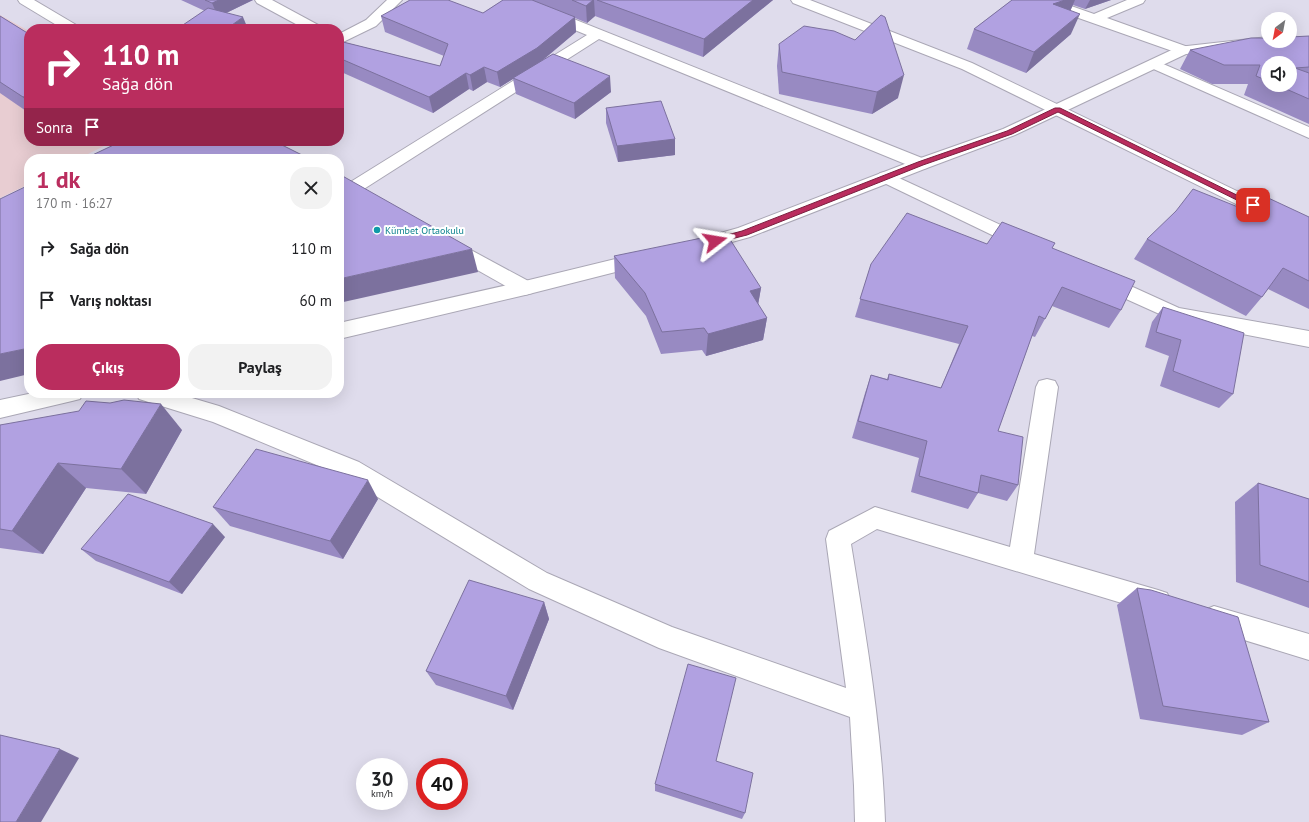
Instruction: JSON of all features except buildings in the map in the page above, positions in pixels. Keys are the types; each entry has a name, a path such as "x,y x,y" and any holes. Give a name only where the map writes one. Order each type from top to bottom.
{"street":[{"path":"25,0 65,24"},
{"path":"262,0 306,24"},
{"path":"344,37 371,23 395,0"},
{"path":"514,0 921,164"},
{"path":"798,0 967,66 1058,109 1309,233"},
{"path":"1041,0 1183,50"},
{"path":"1094,18 1138,0"},
{"path":"351,191 598,34"},
{"path":"684,248 744,233 921,164 1009,132 1183,50 1261,42"},
{"path":"1154,64 1309,133"},
{"path":"886,178 1038,249"},
{"path":"437,239 525,288"},
{"path":"344,330 525,288 661,254"},
{"path":"1088,273 1175,314 1309,339"},
{"path":"1020,561 1047,387"},
{"path":"0,409 50,398"},
{"path":"163,398 220,416 350,469 538,581 668,639 863,708"},
{"path":"870,822 870,786 863,708 838,539 875,518 1309,648"}],"shaded area":[{"path":"0,15 24,28 24,146 104,146 88,154 24,154 24,186 0,198"}],"place":[{"name":"Kümbet Ortaokulu","path":"377,230"}],"route":[{"path":"715,241 744,233 921,164 1009,132 1058,109 1253,205"}]}
